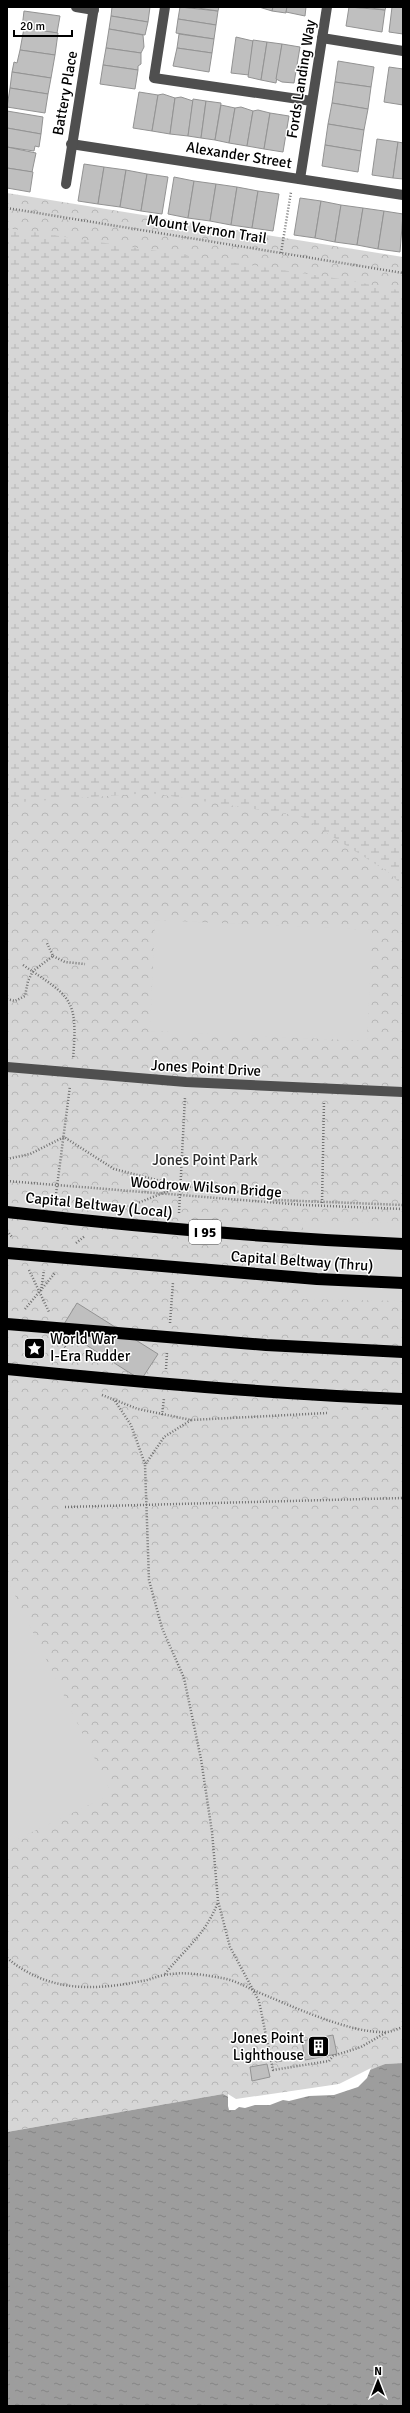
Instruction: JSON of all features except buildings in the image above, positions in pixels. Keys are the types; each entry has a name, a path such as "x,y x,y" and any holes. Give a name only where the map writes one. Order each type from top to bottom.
{"highway":[{"name":"Capital Beltway (Local)","path":"7,1212 115,1224 275,1237 403,1244"},
{"name":"Capital Beltway (Thru)","path":"7,1253 317,1279 403,1283"},
{"path":"7,1324 266,1345 403,1352"},
{"path":"7,1369 127,1381 300,1395 403,1399"}],"street":[{"path":"76,7 94,8"},
{"path":"165,7 154,78 312,101"},
{"name":"Fords Landing Way","path":"300,179 327,7"},
{"name":"Battery Place","path":"66,184 71,144 94,8"},
{"path":"322,38 403,51"},
{"name":"Alexander Street","path":"71,144 403,195"},
{"name":"Jones Point Drive","path":"7,1067 71,1074 186,1082 403,1092"}],"path":[{"path":"281,253 291,191"},
{"name":"Mount Vernon Trail","path":"7,208 403,273"},
{"path":"47,943 53,956 65,962 85,964"},
{"path":"7,999 16,1001 25,996 28,981 33,971 53,956"},
{"path":"23,964 60,991 70,1003 75,1030 64,1137 54,1207"},
{"path":"178,1218 186,1082"},
{"path":"322,1203 324,1089"},
{"path":"7,1159 30,1154 64,1137"},
{"path":"64,1137 114,1169 181,1186"},
{"name":"Woodrow Wilson Bridge","path":"7,1181 304,1205 403,1209"},
{"path":"41,1292 45,1268"},
{"path":"169,1328 173,1281"},
{"path":"166,1376 168,1344"},
{"path":"162,1415 164,1392"},
{"path":"114,1400 131,1425 145,1465 149,1580 162,1628 184,1678 201,1759 212,1832 218,1901 230,1947 259,2001 273,2070 329,2061 387,2032 403,2027"},
{"path":"145,1465 164,1437 191,1420"},
{"path":"65,1507 403,1498"},
{"path":"165,1974 198,1939 211,1920 218,1901"},
{"path":"7,1958 24,1973 60,1985 96,1988 143,1981 165,1974 191,1974 223,1978 306,2012 365,2031 387,2032"}],"green space":[{"name":"Jones Point Park","path":"7,193 403,257 403,2063 385,2064 339,2086 236,2101 223,2094 7,2132"},
{"path":"7,228 347,280 403,291 403,887 391,874 300,816 150,793 7,803"},
{"path":"155,920 372,930 367,1041 150,1031"},
{"path":"303,1221 403,1223 403,1301 301,1299"},
{"path":"7,1579 112,1794 7,1844"}],"water":[{"path":"403,2063 403,2406 7,2406 7,2132 223,2094 236,2101 339,2086 360,2074 385,2064"}],"pier":[{"path":"371,2068 367,2078 358,2087 334,2095 309,2096 289,2101 283,2100 270,2105 255,2105 229,2110 228,2094 236,2099 339,2084"}],"place":[{"name":"World War I-Era Rudder","path":"34,1348"},
{"name":"Jones Point Lighthouse","path":"319,2047"}]}
